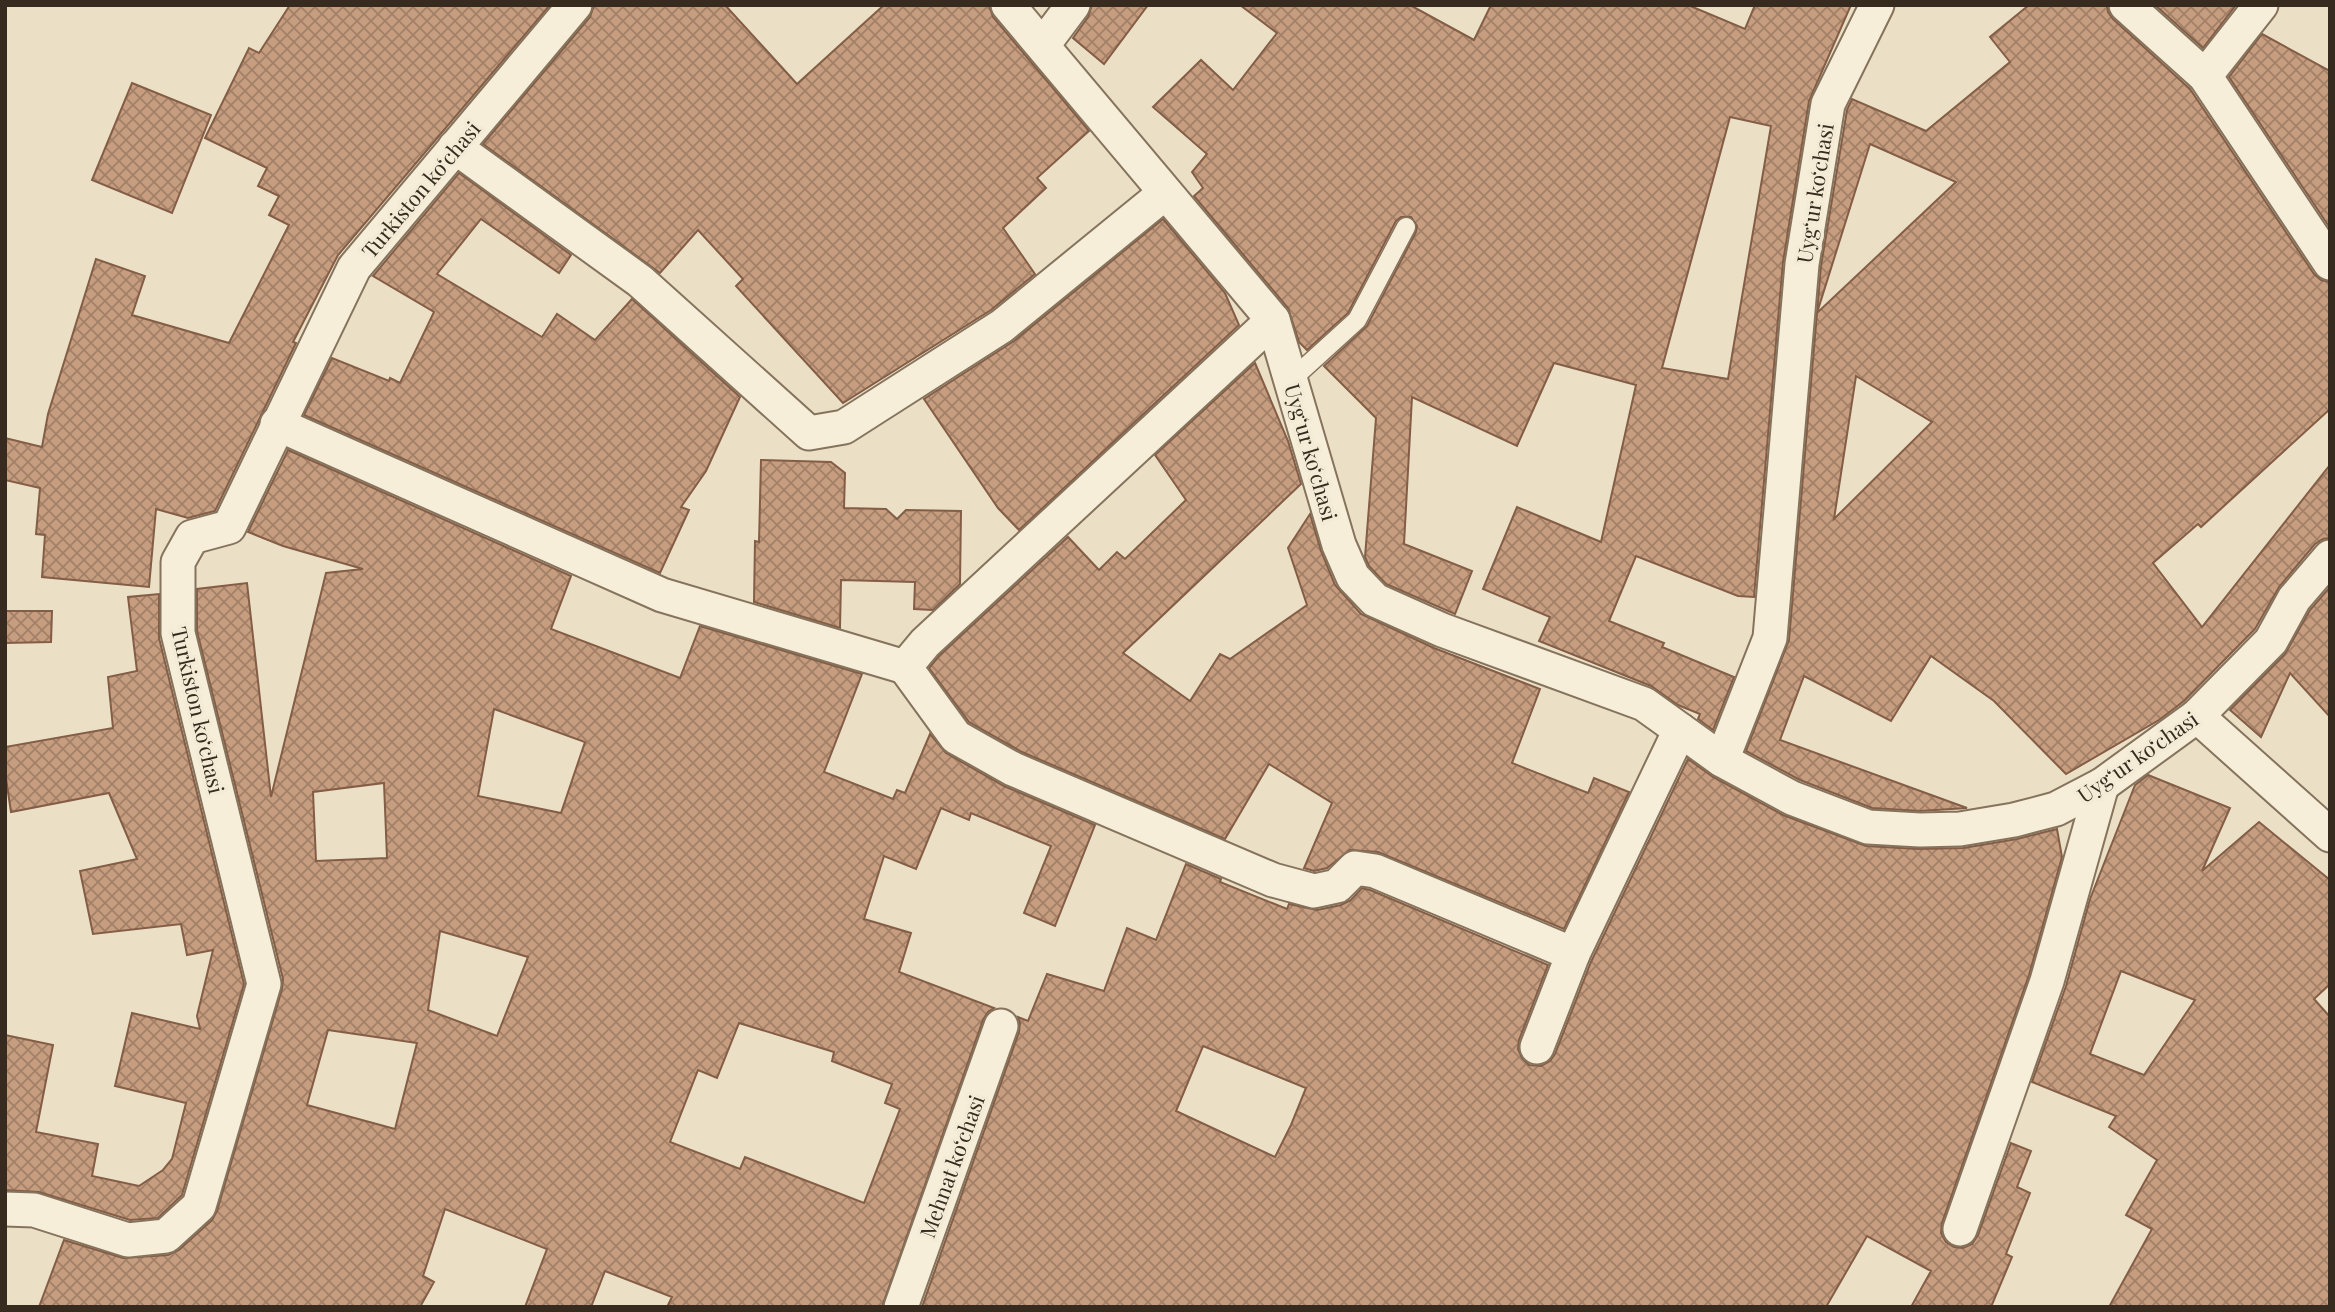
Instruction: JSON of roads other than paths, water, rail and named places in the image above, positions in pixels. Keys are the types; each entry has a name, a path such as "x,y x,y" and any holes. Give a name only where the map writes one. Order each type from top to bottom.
{"street":[{"name":"Turkiston koʻchasi","path":"5,1209 34,1209 128,1240 166,1236 199,1206 264,984 178,633 178,562 191,537 229,527 354,268 575,5"},
{"name":"Uygʻur koʻchasi","path":"1008,5 1273,320 1339,545 1353,578 1375,600 1442,630 1644,704 1722,760 1792,799 1868,827 1920,830 1960,829 2056,809 2102,785 2197,716 2271,641 2294,599 2330,557"},
{"path":"1043,45 1073,5"},
{"name":"Uygʻur koʻchasi","path":"1722,760 1770,638 1802,264 1828,104 1877,5"},
{"path":"2126,5 2205,76 2330,263"},
{"path":"2205,76 2260,5"},
{"path":"455,147 640,281 809,433 845,427 1002,327 1166,193"},
{"path":"905,667 925,643 1273,320"},
{"path":"277,424 662,595 856,650 905,667 956,737 1013,769 1273,880 1314,891 1337,886 1355,868 1375,871 1573,954"},
{"path":"2197,716 2330,835"},
{"path":"1537,1047 1573,954 1680,730"},
{"path":"1960,1229 2047,981 2102,785"},
{"name":"Mehnat koʻchasi","path":"901,1307 1001,1026"}],"lane":[{"path":"1291,380 1357,320 1406,227"}]}
